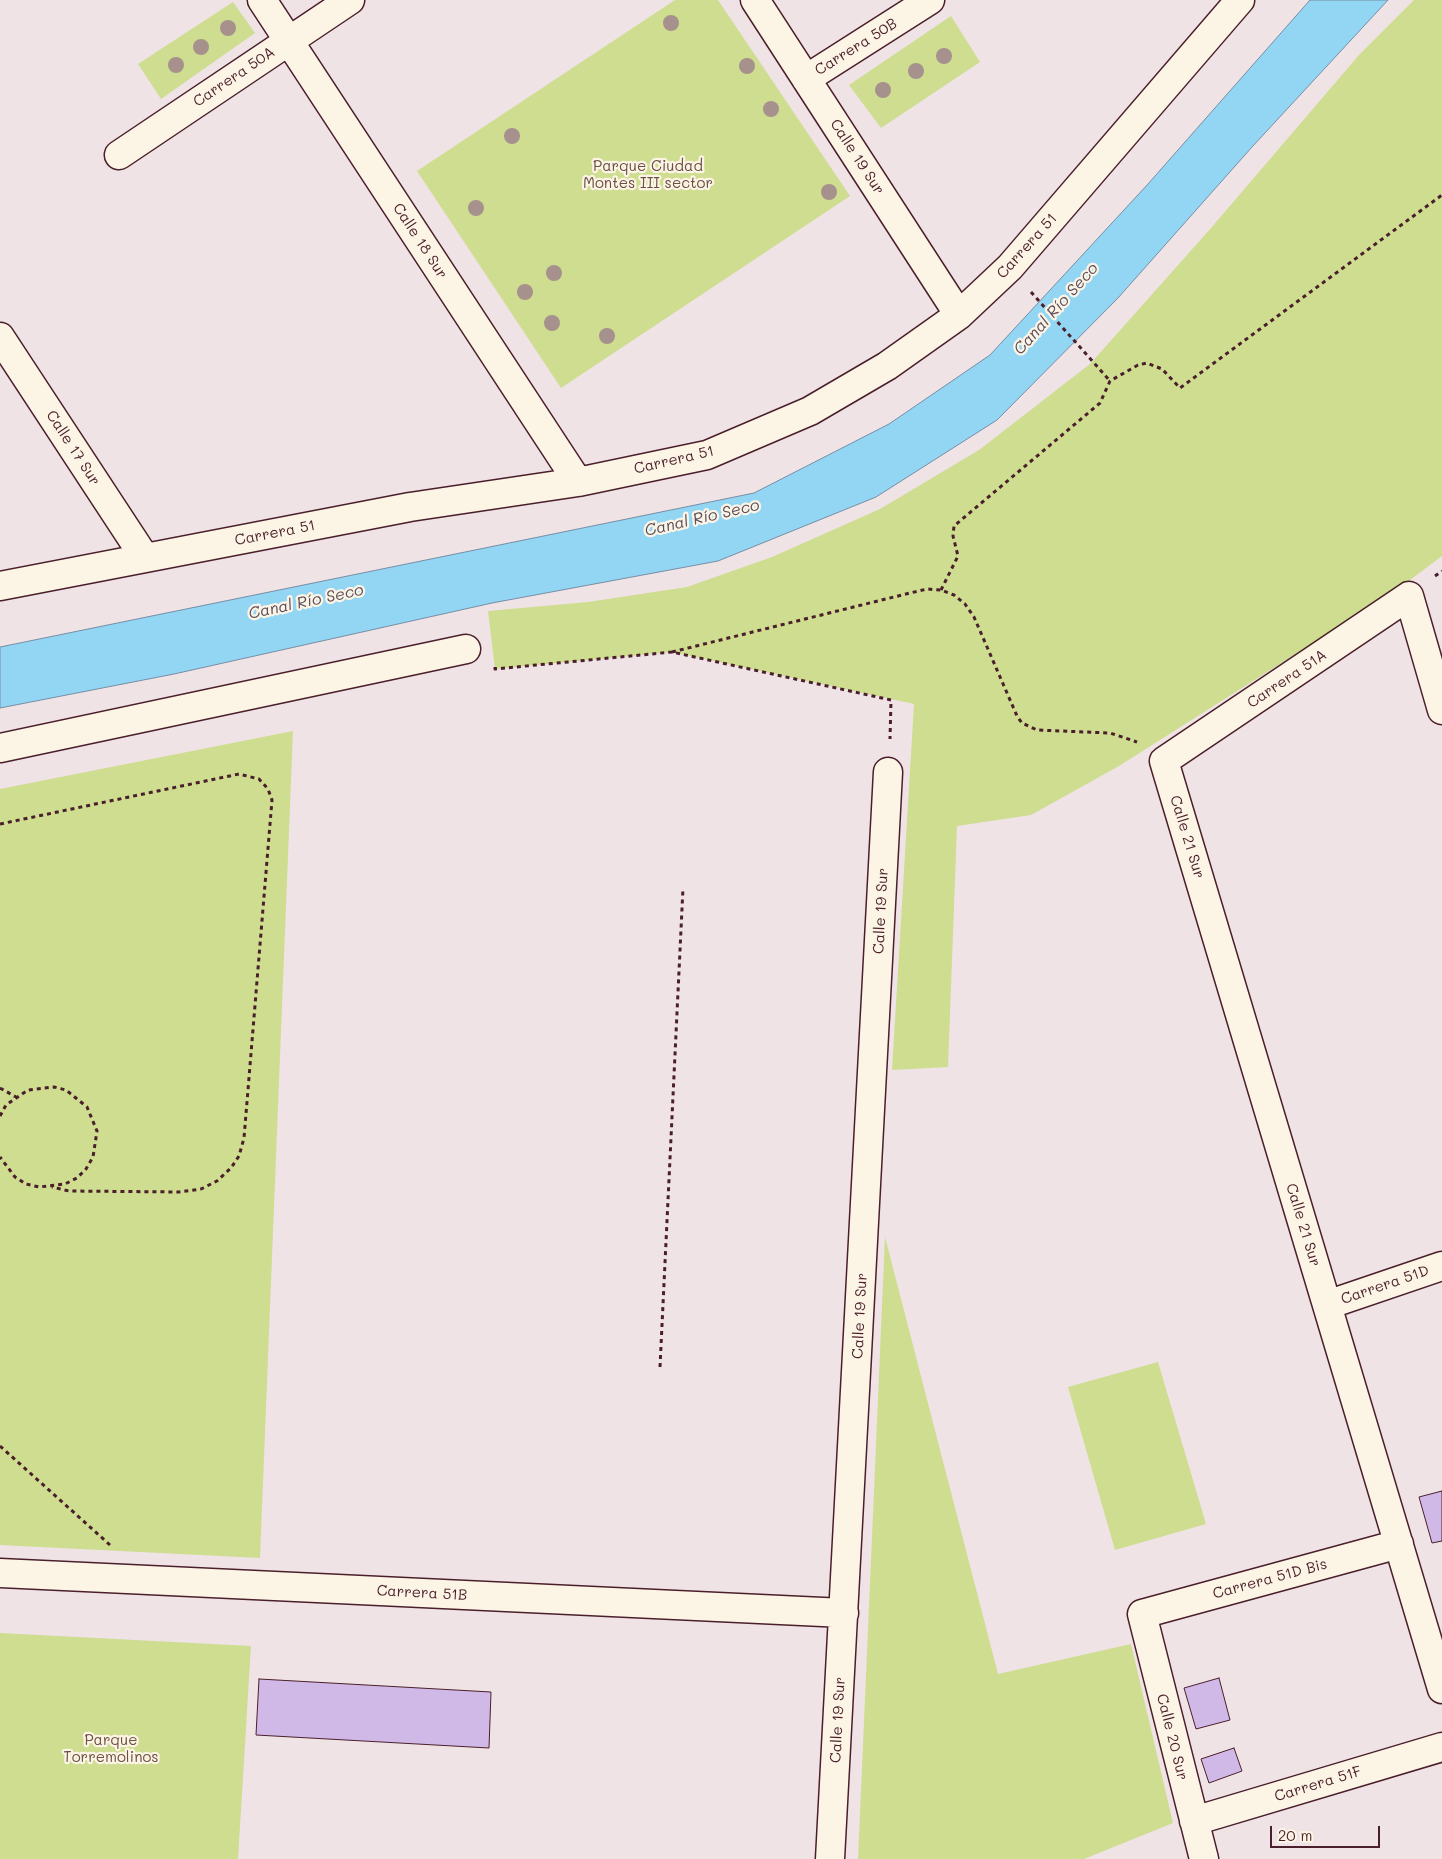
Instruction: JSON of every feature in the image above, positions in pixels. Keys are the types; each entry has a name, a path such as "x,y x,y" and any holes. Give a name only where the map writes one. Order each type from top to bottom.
{"street":[{"name":"Calle 18 Sur","path":"262,0 578,482"},
{"name":"Carrera 50A","path":"119,155 350,0"},
{"name":"Calle 19 Sur","path":"756,0 958,315"},
{"name":"Carrera 50B","path":"806,79 930,0"},
{"name":"Carrera 51","path":"0,586 410,507 578,482 707,455 810,411 887,366 958,315 1010,267 1240,0"},
{"name":"Calle 17 Sur","path":"0,337 145,558"},
{"name":"Carrera 51A","path":"1164,761 1409,596 1442,710"},
{"path":"0,748 466,649"},
{"name":"Calle 21 Sur","path":"1164,761 1442,1689"},
{"name":"Calle 19 Sur","path":"830,1859 888,772"},
{"name":"Carrera 51D","path":"1327,1305 1442,1266"},
{"name":"Carrera 51D Bis","path":"1142,1614 1398,1544"},
{"name":"Carrera 51B","path":"0,1573 844,1613"},
{"name":"Calle 20 Sur","path":"1142,1614 1204,1859"},
{"name":"Carrera 51F","path":"1194,1821 1442,1747"}],"path":[{"path":"941,590 958,556 953,536 954,526 1100,403 1110,381 1138,365 1147,363 1162,369 1180,388 1442,195"},
{"path":"1036,296 1110,381"},
{"path":"466,649 490,644 495,669 672,652 927,589 941,590 954,595 965,604 974,617 1017,716 1028,728 1122,736 1133,740 1164,761"},
{"path":"672,652 891,700 888,772"},
{"path":"0,824 240,774 259,779 268,789 272,800 244,1138 239,1156 231,1168 217,1181 201,1189 179,1192 78,1191 61,1190 52,1187"},
{"path":"660,1367 683,888"},
{"path":"0,1116 6,1105 28,1090 40,1087 66,1090 87,1107 94,1119 96,1144 93,1157 86,1169 77,1178 65,1184 52,1187 39,1187 21,1180 6,1167 0,1157"},
{"path":"0,1088 16,1097"},
{"path":"0,1446 150,1580"}],"green space":[{"name":"Parque Ciudad Montes III sector","path":"675,0 718,0 850,196 561,388 417,171"},
{"path":"1414,0 1442,0 1442,556 1398,589 1119,766 1031,815 957,826 948,1067 892,1070 914,704 672,652 495,669 488,611 588,602 687,587 772,557 880,509 979,450 1090,364 1211,228 1359,55"},
{"path":"233,2 255,33 161,99 138,64"},
{"path":"951,16 980,62 881,128 849,85"},
{"path":"293,731 260,1558 0,1545 0,789"},
{"path":"885,1237 998,1674 1131,1644 1173,1823 1084,1859 858,1859"},
{"path":"1158,1362 1206,1524 1115,1550 1068,1387"},
{"name":"Parque Torremolinos","path":"0,1633 251,1646 238,1859 0,1859"}],"water":[{"name":"Canal Río Seco","path":"1310,0 1388,0 1252,147 1118,298 997,420 876,497 718,561 492,603 174,674 0,708 0,647 754,493 889,424 990,355 1148,184"}],"building":[{"path":"1442,1491 1442,1541 1432,1543 1419,1497"},
{"path":"1219,1678 1230,1720 1196,1729 1184,1688"},
{"path":"259,1679 491,1692 489,1748 256,1735"},
{"path":"1234,1748 1242,1771 1209,1783 1201,1759"}]}
